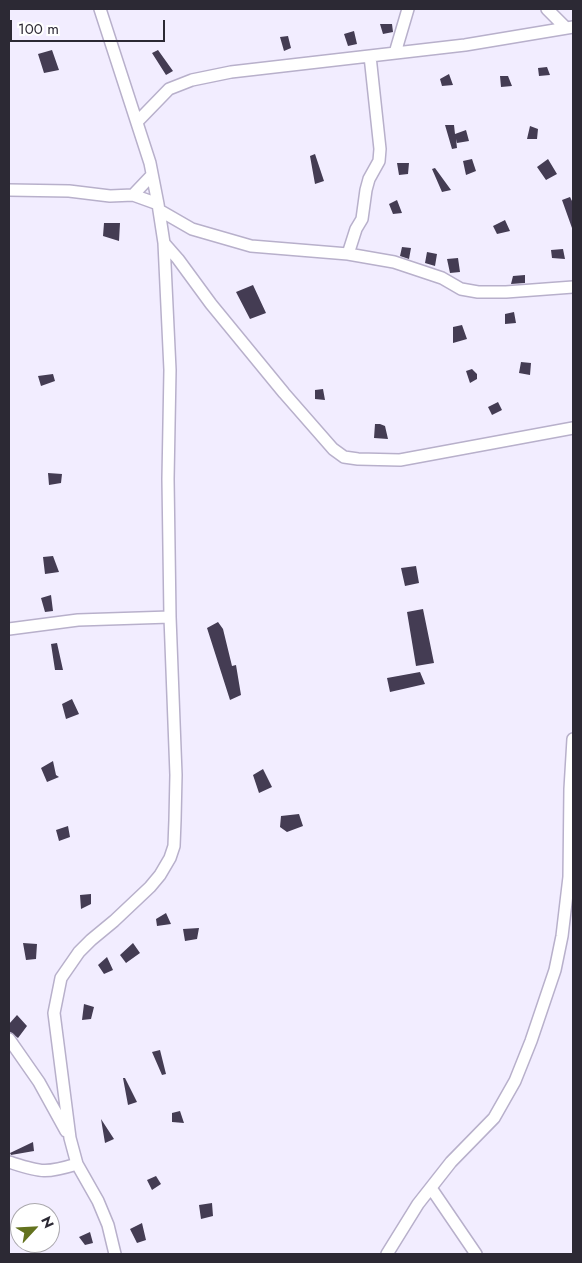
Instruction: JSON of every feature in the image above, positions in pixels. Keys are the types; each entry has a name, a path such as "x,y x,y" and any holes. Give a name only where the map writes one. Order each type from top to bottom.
{"street":[{"path":"100,9 137,122 152,175 164,243 170,370 168,479 170,617 176,774 174,846 170,858 160,875 114,921 79,952 62,978 54,1013 70,1138 77,1164 98,1201 108,1225 115,1254"},
{"path":"395,53 408,9"},
{"path":"547,9 570,27"},
{"path":"137,122 169,88 192,80 231,72 466,45 570,27"},
{"path":"348,254 356,229 362,219 369,179 379,161 380,150 370,56"},
{"path":"133,195 152,175"},
{"path":"9,190 69,191 110,196 133,195 159,207 192,229 251,246 348,254 394,262 442,278 461,289 478,292 515,292 573,287"},
{"path":"164,243 284,393 333,449 344,457 400,460 573,428"},
{"path":"9,629 78,620 170,617"},
{"path":"388,1254 418,1204 451,1162 494,1118 514,1081 532,1041 554,970 562,936 572,862 570,789 573,739"},
{"path":"9,1039 39,1082 70,1138"},
{"path":"9,1162 48,1172 77,1164"},
{"path":"431,1188 476,1254"}],"building":[{"path":"380,24 392,24 393,32 383,34"},
{"path":"354,31 357,44 348,46 344,34"},
{"path":"288,36 291,48 284,51 280,37"},
{"path":"52,50 59,70 44,73 38,54"},
{"path":"158,50 173,71 166,75 152,53"},
{"path":"547,67 550,75 539,76 538,68"},
{"path":"449,74 453,85 442,86 440,79"},
{"path":"500,76 508,76 512,86 501,87"},
{"path":"445,125 454,125 455,134 466,130 469,141 457,143 456,139 457,148 452,149"},
{"path":"530,126 538,129 537,139 527,139"},
{"path":"315,154 324,181 315,184 310,156"},
{"path":"472,159 476,171 466,175 463,161"},
{"path":"548,159 557,174 546,180 537,167"},
{"path":"397,163 409,163 408,174 399,175"},
{"path":"435,168 451,190 442,192 432,169"},
{"path":"570,197 573,203 572,228 562,200"},
{"path":"397,200 402,213 393,214 389,204"},
{"path":"505,220 510,231 497,234 493,226"},
{"path":"104,223 120,223 119,241 103,236"},
{"path":"402,247 411,248 409,259 400,256"},
{"path":"563,249 565,259 552,258 551,250"},
{"path":"427,252 437,254 435,266 425,263"},
{"path":"458,258 460,272 450,273 447,259"},
{"path":"525,275 525,283 511,284 513,276"},
{"path":"253,285 266,313 250,319 236,292"},
{"path":"514,312 516,323 505,324 505,314"},
{"path":"462,325 467,339 453,343 453,327"},
{"path":"521,362 531,363 530,375 519,373"},
{"path":"472,369 477,374 477,379 470,383 466,371"},
{"path":"53,374 55,381 41,386 38,376"},
{"path":"323,389 325,400 315,399 315,390"},
{"path":"498,402 502,410 492,415 488,407"},
{"path":"375,424 385,426 388,439 374,438"},
{"path":"48,473 62,474 61,483 49,485"},
{"path":"53,556 59,572 45,574 43,557"},
{"path":"416,566 419,583 405,586 401,568"},
{"path":"51,595 53,611 45,612 41,598"},
{"path":"423,609 434,663 416,666 407,612"},
{"path":"218,622 223,629 232,666 236,665 241,695 230,700 207,628"},
{"path":"57,643 63,670 55,670 51,644"},
{"path":"420,672 425,684 390,692 387,678"},
{"path":"72,699 79,714 66,719 62,704"},
{"path":"53,761 56,775 59,777 47,782 41,768"},
{"path":"263,769 272,787 259,793 253,775"},
{"path":"299,814 303,826 287,832 280,827 281,816"},
{"path":"68,826 70,837 59,841 56,830"},
{"path":"91,894 91,904 81,909 80,895"},
{"path":"166,913 171,924 157,926 156,919"},
{"path":"199,928 197,939 185,941 183,929"},
{"path":"23,943 37,944 36,959 26,960"},
{"path":"133,943 140,953 126,963 120,955"},
{"path":"107,957 113,970 104,974 98,965"},
{"path":"84,1004 94,1007 91,1019 82,1020"},
{"path":"17,1015 27,1026 18,1038 9,1031 9,1024"},
{"path":"160,1050 166,1074 162,1075 152,1052"},
{"path":"123,1078 125,1078 137,1102 128,1105"},
{"path":"180,1111 184,1123 172,1122 172,1113"},
{"path":"101,1119 114,1139 105,1143"},
{"path":"33,1142 34,1151 11,1155 10,1153"},
{"path":"156,1176 161,1184 152,1190 147,1180"},
{"path":"212,1203 213,1216 201,1219 199,1205"},
{"path":"142,1223 146,1240 137,1243 130,1229"},
{"path":"90,1232 93,1243 85,1245 79,1237"}]}
